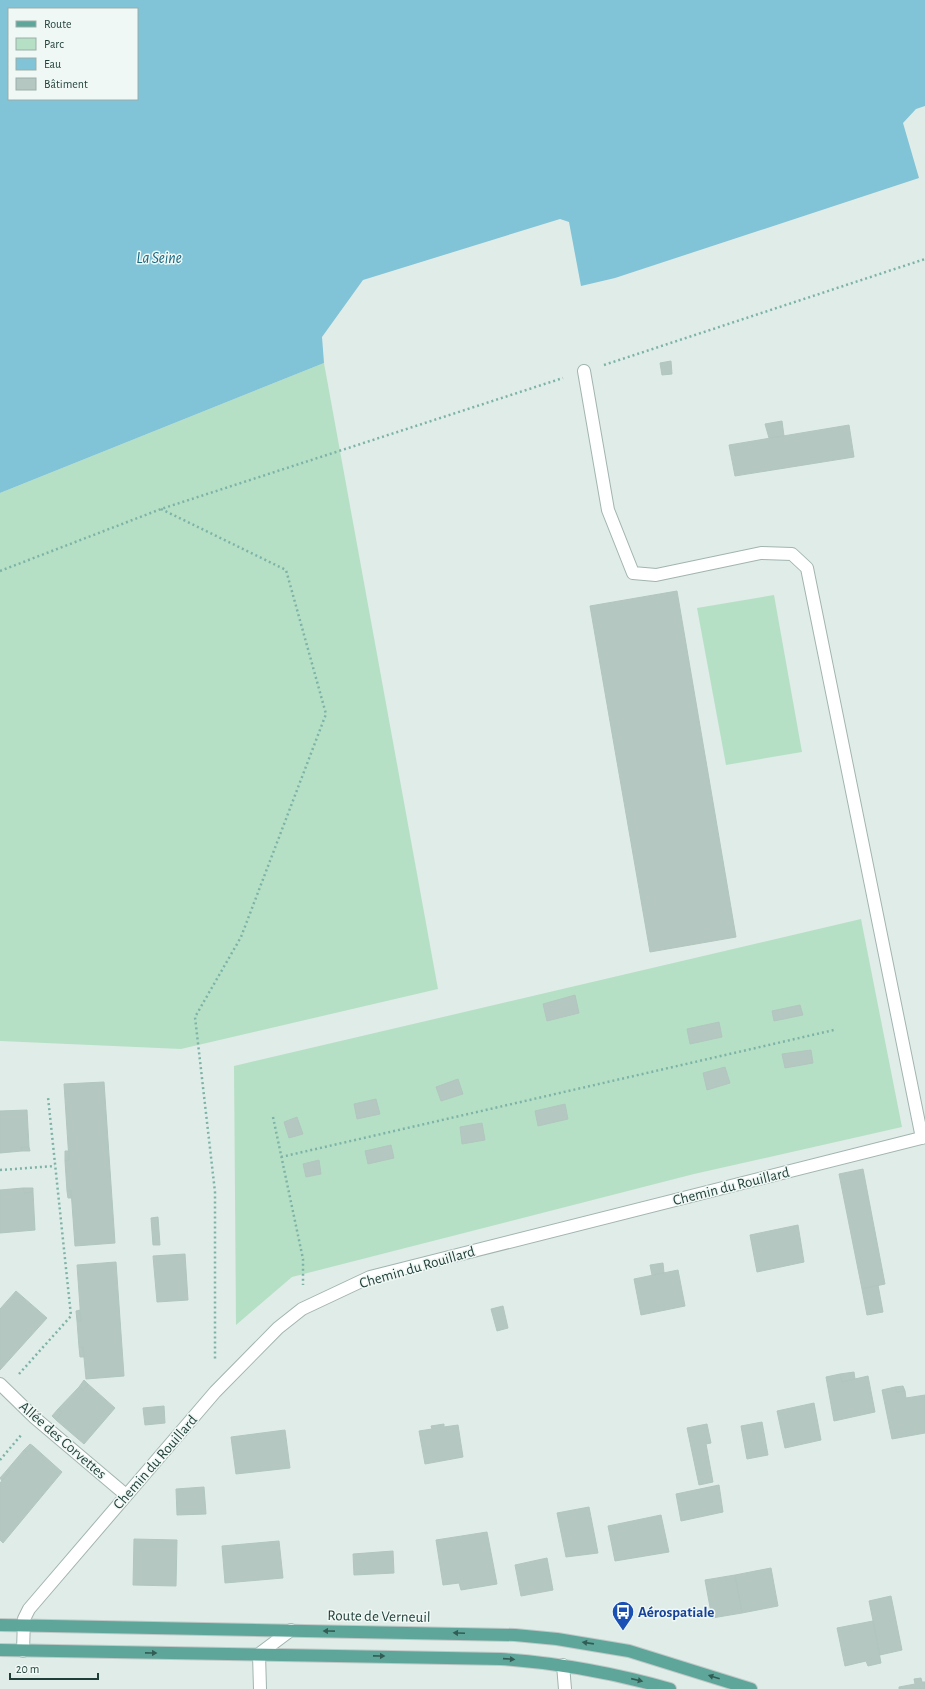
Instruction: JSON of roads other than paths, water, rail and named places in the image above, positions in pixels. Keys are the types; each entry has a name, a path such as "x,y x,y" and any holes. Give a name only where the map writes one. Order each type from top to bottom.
{"main road":[{"name":"Route de Verneuil","path":"0,1625 478,1634 557,1639 629,1651 751,1689"},
{"path":"0,1650 501,1658 600,1671 670,1689"}],"street":[{"path":"584,371 608,510 633,573 656,575 761,553 792,554 807,568 924,1138"},
{"name":"Chemin du Rouillard","path":"23,1651 24,1619 29,1609 215,1392 278,1328 302,1309 370,1277 924,1138"},
{"name":"Allée des Corvettes","path":"3,1387 36,1418 126,1495"},
{"path":"260,1689 259,1654 291,1630"},
{"path":"563,1665 565,1689"}],"water":[{"name":"La Seine","path":"0,0 925,0 925,106 916,109 903,123 919,178 615,278 581,286 569,222 560,219 363,280 322,337 324,363 0,493"}],"place":[{"name":"Aérospatiale","path":"623,1632"}]}
